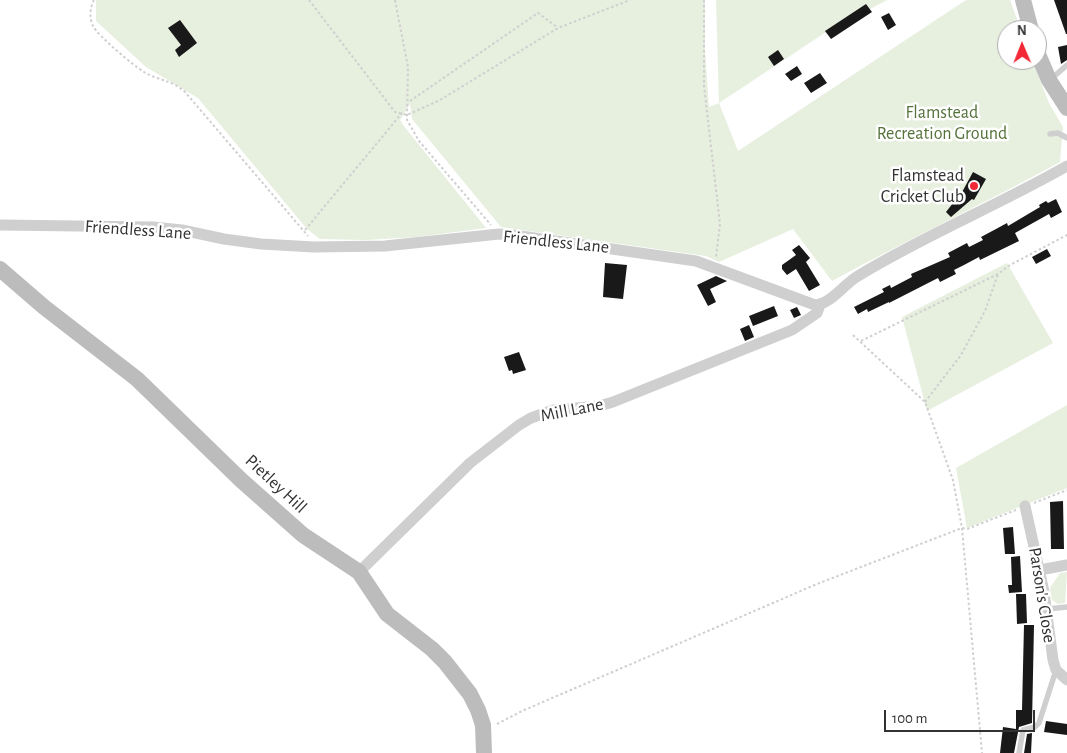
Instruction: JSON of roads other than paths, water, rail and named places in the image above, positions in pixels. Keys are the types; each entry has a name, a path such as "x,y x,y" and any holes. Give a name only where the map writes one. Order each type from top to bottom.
{"street":[{"path":"1023,0 1028,20"},
{"path":"1045,70 1067,108"},
{"path":"820,305 851,281 881,263 1067,166"},
{"name":"Friendless Lane","path":"0,225 154,227 261,244 314,247 385,246 499,234 696,261 810,304 820,305"},
{"name":"Pietley Hill","path":"0,269 44,307 137,379 303,536 359,572 386,614 432,649 445,662 470,694 483,725 484,753"},
{"name":"Mill Lane","path":"359,572 470,463 531,418 553,410 613,402 792,330 817,313 820,305"},
{"name":"Parson's Close","path":"1025,506 1040,570 1056,670"},
{"path":"1040,570 1067,565"},
{"path":"1056,670 1067,680"}],"lane":[{"path":"1049,80 1067,65"},
{"path":"1050,134 1058,133 1067,138"},
{"path":"1047,608 1067,607"},
{"path":"1019,753 1023,730 1035,727 1042,716 1051,679 1056,670"}],"place":[{"name":"Flamstead Cricket Club","path":"974,186"}],"park label":[{"name":"Flamstead Recreation Ground","path":"942,123"}]}
